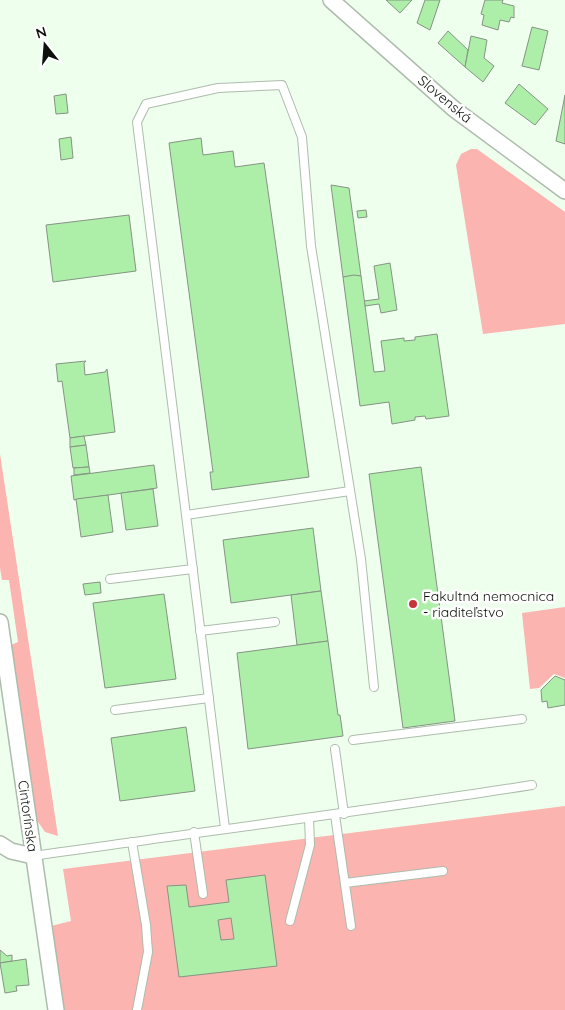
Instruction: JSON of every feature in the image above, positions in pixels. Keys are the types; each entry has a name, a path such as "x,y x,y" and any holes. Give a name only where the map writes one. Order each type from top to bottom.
{"street":[{"name":"Slovenská","path":"331,0 454,109 565,191"},
{"name":"Cintorínska","path":"0,622 56,1010"},
{"path":"0,844 11,851 33,856"}],"lane":[{"path":"225,828 137,122 146,104 218,88 282,85 302,137 311,246 361,559 374,687"},
{"path":"186,515 350,491"},
{"path":"110,580 193,569"},
{"path":"200,631 275,622"},
{"path":"115,710 209,698"},
{"path":"354,740 522,719"},
{"path":"335,749 344,814"},
{"path":"33,856 194,832 344,814 532,785"},
{"path":"335,815 351,926"},
{"path":"290,921 310,845 309,818"},
{"path":"194,832 203,894"},
{"path":"132,842 146,925 148,952 137,1010"},
{"path":"345,883 443,871"}],"shaded area":[{"path":"471,149 477,149 565,212 565,324 483,334 456,165 461,154"},
{"path":"0,454 58,836 45,832 36,819 11,645 18,642 9,580 2,580 0,568"},
{"path":"565,607 565,678 554,674 539,688 530,689 522,613"},
{"path":"565,806 565,1010 64,1010 51,926 71,921 63,869"}],"building":[{"path":"386,0 412,0 400,13"},
{"path":"425,0 440,0 430,30 417,23"},
{"path":"485,0 503,0 502,3 514,6 514,18 511,17 509,22 500,20 498,30 482,25 484,15 481,14"},
{"path":"532,27 548,31 539,70 522,66"},
{"path":"448,31 468,50 465,67 438,43"},
{"path":"471,36 487,40 484,58 494,66 483,82 465,67"},
{"path":"519,84 548,109 535,125 505,103"},
{"path":"66,94 68,113 56,114 54,96"},
{"path":"565,95 565,144 556,141"},
{"path":"71,137 73,158 61,160 59,139"},
{"path":"201,138 203,155 233,151 235,167 264,163 309,477 212,490 210,472 213,472 169,143"},
{"path":"331,185 349,188 361,276 343,277"},
{"path":"366,210 367,217 358,218 357,211"},
{"path":"129,215 136,271 53,282 46,225"},
{"path":"390,263 397,310 381,313 379,304 365,306 364,301 379,299 374,266"},
{"path":"361,276 374,372 385,371 381,341 404,338 404,341 415,340 415,337 437,334 449,416 426,419 425,416 415,417 415,420 392,424 389,402 360,406 343,277"},
{"path":"86,361 84,363 85,375 105,372 107,369 115,432 70,438 62,381 58,382 56,364"},
{"path":"84,436 86,445 70,447 70,438"},
{"path":"86,445 89,467 73,468 70,447"},
{"path":"154,465 157,488 74,500 71,476"},
{"path":"89,467 90,473 74,475 74,468"},
{"name":"Fakultná nemocnica - riaditeľstvo","path":"421,467 455,721 403,728 369,474"},
{"path":"153,489 158,526 126,530 121,493"},
{"path":"108,495 113,532 81,537 76,499"},
{"path":"313,528 321,591 231,603 223,540"},
{"path":"100,582 101,593 85,595 83,584"},
{"path":"321,591 328,641 297,645 291,595"},
{"path":"164,594 176,679 105,688 93,603"},
{"path":"328,641 338,715 340,715 343,736 248,749 237,653"},
{"path":"555,676 565,680 565,705 548,708 547,701 542,702 541,690"},
{"path":"186,727 195,791 120,801 111,738"},
{"path":"265,875 277,966 179,977 167,886 186,885 189,907 229,902 226,880","holes":["231,918 234,939 221,940 218,920"]},
{"path":"0,950 7,956 12,955 12,961 0,963"},
{"path":"26,959 29,985 16,986 17,991 5,993 0,963"}],"place":[{"name":"Fakultná nemocnica - riaditeľstvo","path":"413,604"}]}
